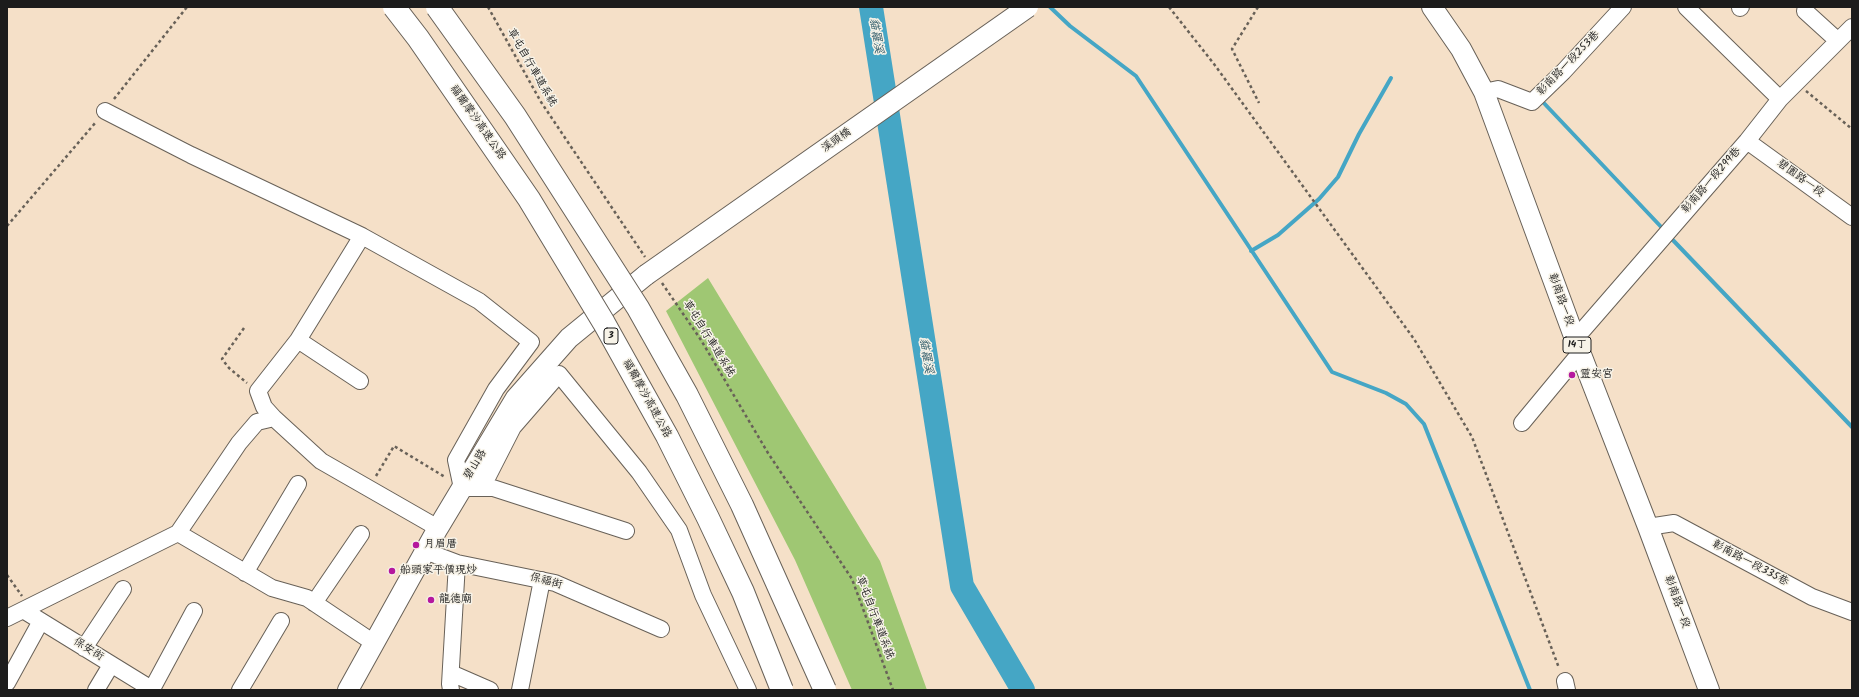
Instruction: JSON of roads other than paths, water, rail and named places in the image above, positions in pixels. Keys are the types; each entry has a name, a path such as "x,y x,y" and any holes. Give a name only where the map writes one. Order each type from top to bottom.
{"highway":[{"name":"福爾摩沙高速公路","path":"394,7 418,38 529,199 604,323 667,436 708,518 743,592 782,690"},
{"path":"437,7 515,116 638,308 687,396 742,505 825,690"}],"main road":[{"name":"溪頭橋","path":"650,270 1028,7"},
{"name":"彰南路一段","path":"1434,8 1461,49 1484,92 1577,346 1648,527 1708,690"},
{"name":"碧山路","path":"348,690 438,528 516,398 568,338 650,270"}],"street":[{"name":"彰南路一段253巷","path":"1484,92 1498,89 1532,102 1563,72 1624,7"},
{"path":"1686,7 1780,99"},
{"path":"1805,11 1838,41"},
{"name":"彰南路一段299巷","path":"1522,423 1577,346 1780,99 1852,27"},
{"path":"105,111 191,155 362,236 479,302 531,342 496,389 456,460 462,488"},
{"name":"碧園路一段","path":"1747,140 1852,217"},
{"path":"362,236 298,340 258,392 264,408 321,461 438,528"},
{"path":"298,340 360,381"},
{"path":"462,488 488,476 513,428 559,374 639,472 679,530 704,595 748,690"},
{"path":"7,618 178,533 239,444 257,422 274,418"},
{"path":"245,573 298,484"},
{"path":"462,488 493,488 626,531"},
{"name":"彰南路一段335巷","path":"1648,527 1674,523 1812,597 1852,612"},
{"path":"178,533 272,588 307,598 374,643"},
{"path":"314,603 361,534"},
{"name":"保福街","path":"426,551 457,563 555,583 661,629"},
{"path":"451,690 457,563"},
{"path":"520,690 542,580"},
{"path":"84,648 122,589"},
{"name":"保安街","path":"26,609 41,622 152,690"},
{"path":"152,690 194,612"},
{"path":"240,690 281,621"},
{"path":"7,683 41,622"},
{"path":"96,690 111,665"},
{"path":"451,673 490,690"}],"waterway":[{"name":"貓羅溪","path":"871,7 962,586 1023,690"},
{"path":"1050,7 1070,26 1136,76 1332,372 1386,393 1406,404 1424,424 1530,690"},
{"path":"1251,251 1278,235 1319,199 1338,177 1359,134 1391,78"},
{"path":"1541,100 1665,231"},
{"path":"1669,236 1852,427"}],"place":[{"name":"靈安宮","path":"1572,375"},
{"name":"月眉厝","path":"416,545"},
{"name":"船頭家平價現炒","path":"392,571"},
{"name":"龍德廟","path":"431,600"}]}
